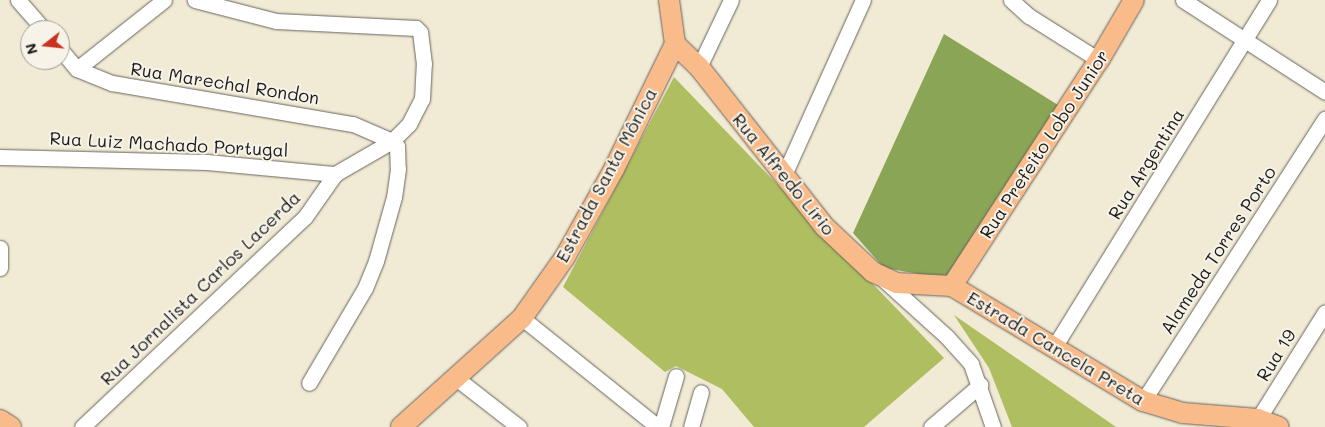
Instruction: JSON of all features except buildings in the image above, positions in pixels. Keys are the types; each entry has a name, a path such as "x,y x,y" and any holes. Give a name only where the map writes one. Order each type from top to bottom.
{"main road":[{"path":"669,0 675,44"},
{"name":"Rua Prefeito Lobo Junior","path":"952,286 1099,60 1134,0"},
{"name":"Rua Alfredo Lírio","path":"675,44 699,66 783,177 825,227 882,279"},
{"name":"Estrada Santa Mônica","path":"411,423 456,378 522,318 565,257 614,169 675,44"},
{"path":"882,279 897,283 952,286"},
{"name":"Estrada Cancela Preta","path":"952,286 1143,401 1183,413 1258,419 1279,427"},
{"path":"0,420 11,427"}],"street":[{"path":"18,0 35,20"},
{"path":"77,69 164,0"},
{"name":"Rua Jornalista Carlos Lacerda","path":"82,427 291,230 322,195 335,174 392,141 409,124 422,98 424,64 420,32 410,26 257,19 194,0"},
{"path":"699,66 731,0"},
{"path":"783,177 863,0"},
{"path":"1011,0 1029,16 1099,60"},
{"path":"1024,0 1029,16"},
{"path":"1183,0 1325,92"},
{"name":"Rua Argentina","path":"1054,346 1270,0"},
{"name":"Rua Marechal Rondon","path":"70,61 77,69 112,84 353,124 392,141"},
{"name":"Alameda Torres Porto","path":"1143,401 1325,119"},
{"path":"309,383 365,288 386,234 398,169 398,149 392,141"},
{"name":"Rua Luiz Machado Portugal","path":"0,157 215,162 335,174"},
{"path":"0,248 0,268"},
{"path":"882,279 972,364 993,427"},
{"name":"Rua 19","path":"1258,419 1325,312"},
{"path":"522,318 660,427 676,376"},
{"path":"456,378 520,427"},
{"path":"931,427 980,385"},
{"path":"691,427 701,392"}],"green space":[{"path":"944,34 1058,105 949,279 884,268 853,233"},
{"path":"674,77 944,358 864,427 754,427 722,389 676,366 665,372 563,287"},
{"path":"954,315 1116,427 1012,427 989,368"}]}
